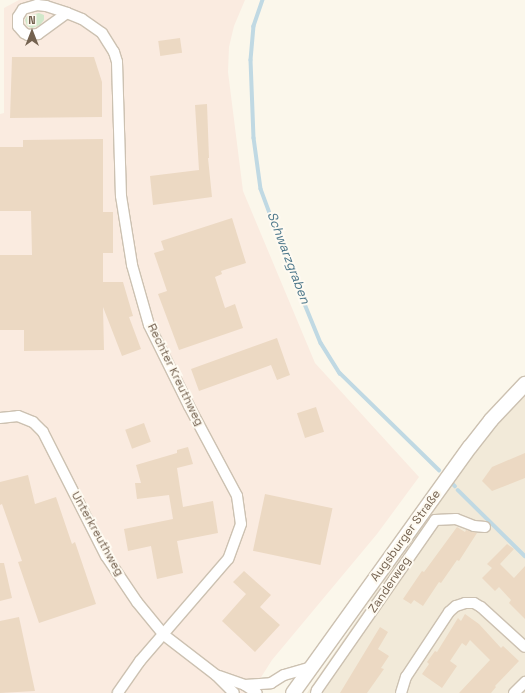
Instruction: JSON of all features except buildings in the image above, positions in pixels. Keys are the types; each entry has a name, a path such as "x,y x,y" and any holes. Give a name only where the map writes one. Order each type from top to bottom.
{"main road":[{"name":"Augsburger Straße","path":"293,693 309,668 470,447 491,420 525,384"}],"street":[{"name":"Rechter Kreuthweg","path":"67,13 82,19 102,33 114,52 117,62 121,196 132,265 149,325 188,406 237,496 241,524 228,559 140,661 118,693"},
{"name":"Unterkreuthweg","path":"0,418 18,416 33,422 42,432 106,556 138,602 164,634 216,675 234,693"},
{"name":"Zanderweg","path":"316,693 435,520 456,519 474,526 485,527"},
{"path":"401,693 406,677 449,612 456,606 465,603 474,604 481,608 525,647"},
{"name":"Unterkreuthweg","path":"245,685 270,683 284,675 309,668"},
{"name":"Unterkreuthweg","path":"216,675 245,685 257,693"},
{"path":"514,693 525,682"}],"shaded area":[{"path":"19,0 245,0 234,26 229,47 228,72 243,191 315,363 419,477 377,534 272,660 251,693 0,693 0,114 4,113 4,8"},
{"path":"525,396 525,693 307,693 430,513 483,442 517,402"}],"green space":[{"path":"39,13 44,15 44,20 40,25 32,28 27,26 25,20 27,16"}],"waterway":[{"name":"Schwarzgraben","path":"263,0 254,26 251,60 254,138 261,189 291,270 321,343 340,373 439,470"},
{"name":"Schwarzgraben","path":"458,490 525,556"}]}
